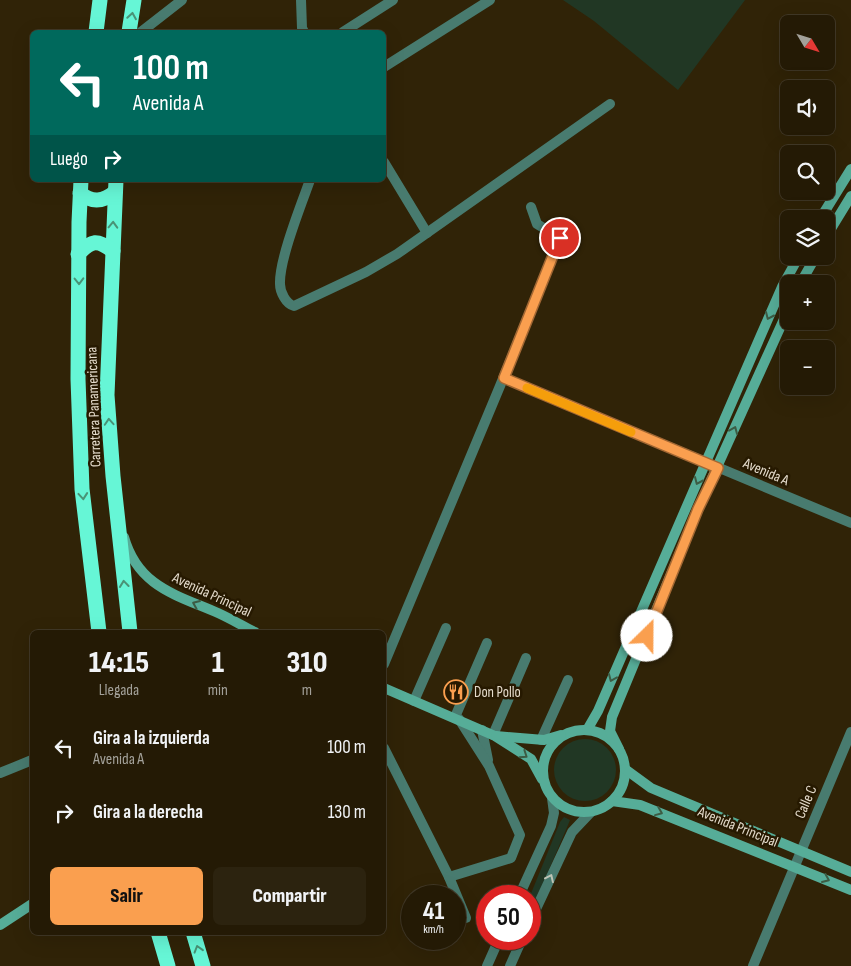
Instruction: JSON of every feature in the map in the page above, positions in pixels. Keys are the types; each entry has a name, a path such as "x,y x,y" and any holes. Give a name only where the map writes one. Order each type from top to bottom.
{"highway":[{"path":"96,30 100,0"},
{"path":"129,30 134,0"},
{"path":"80,186 86,198 100,201 106,199 116,186"},
{"name":"Carretera Panamericana","path":"80,186 78,379 82,489 98,630"},
{"name":"Carretera Panamericana","path":"116,186 107,395 113,476 130,630"},
{"path":"78,254 92,243 100,242 112,251"},
{"path":"159,935 168,966"},
{"path":"194,935 203,966"}],"main road":[{"path":"826,210 851,170"},
{"path":"835,222 851,196"},
{"path":"587,730 598,711 782,287 793,265"},
{"path":"386,689 494,735 531,760 552,798 568,810 591,812 602,808 612,801 624,781 625,769 619,749 610,731 612,717 698,509 780,328"},
{"name":"Avenida Principal","path":"113,476 125,539 131,554 145,575 166,591 251,630"},
{"path":"494,735 541,740 587,730 606,736 619,749"},
{"path":"544,782 543,772 546,755 552,746 567,733"},
{"name":"Avenida Principal","path":"625,769 651,788 851,872"},
{"name":"Avenida Principal","path":"612,801 640,805 851,890"},
{"path":"0,925 30,905"},
{"path":"151,935 163,950"}],"street":[{"path":"144,30 182,0"},
{"path":"301,0 303,30"},
{"path":"346,30 393,0"},
{"path":"386,66 490,0"},
{"path":"309,182 284,259 280,285 285,299 291,306 366,272 397,254 610,104"},
{"path":"386,165 427,233"},
{"path":"386,659 504,378 560,238 537,224 530,207"},
{"name":"Avenida A","path":"504,378 851,523"},
{"path":"414,701 446,628"},
{"path":"450,877 511,858 520,835 489,766 457,718 487,643"},
{"path":"494,735 526,658"},
{"path":"541,740 568,680"},
{"path":"482,730 489,766"},
{"name":"Calle C","path":"753,966 851,732"},
{"path":"386,752 453,885"},
{"path":"0,773 30,761"},
{"path":"524,885 551,826 554,813 552,798"},
{"path":"541,898 572,832 591,812"},
{"path":"487,966 494,950"},
{"path":"510,966 517,950"}],"green space":[{"path":"563,0 745,0 678,90 594,21"},
{"path":"585,739 597,742 607,748 613,758 616,770 613,782 607,792 597,798 585,801 573,798 563,792 557,782 554,770 557,758 563,748 573,742"},
{"path":"564,817 570,820 541,888 541,885 534,885 560,822"}],"slow traffic":[{"path":"527,388 631,432"}],"place":[{"name":"Don Pollo","path":"456,692"}],"route":[{"path":"560,238 504,378 718,468 698,509 647,636"}]}
